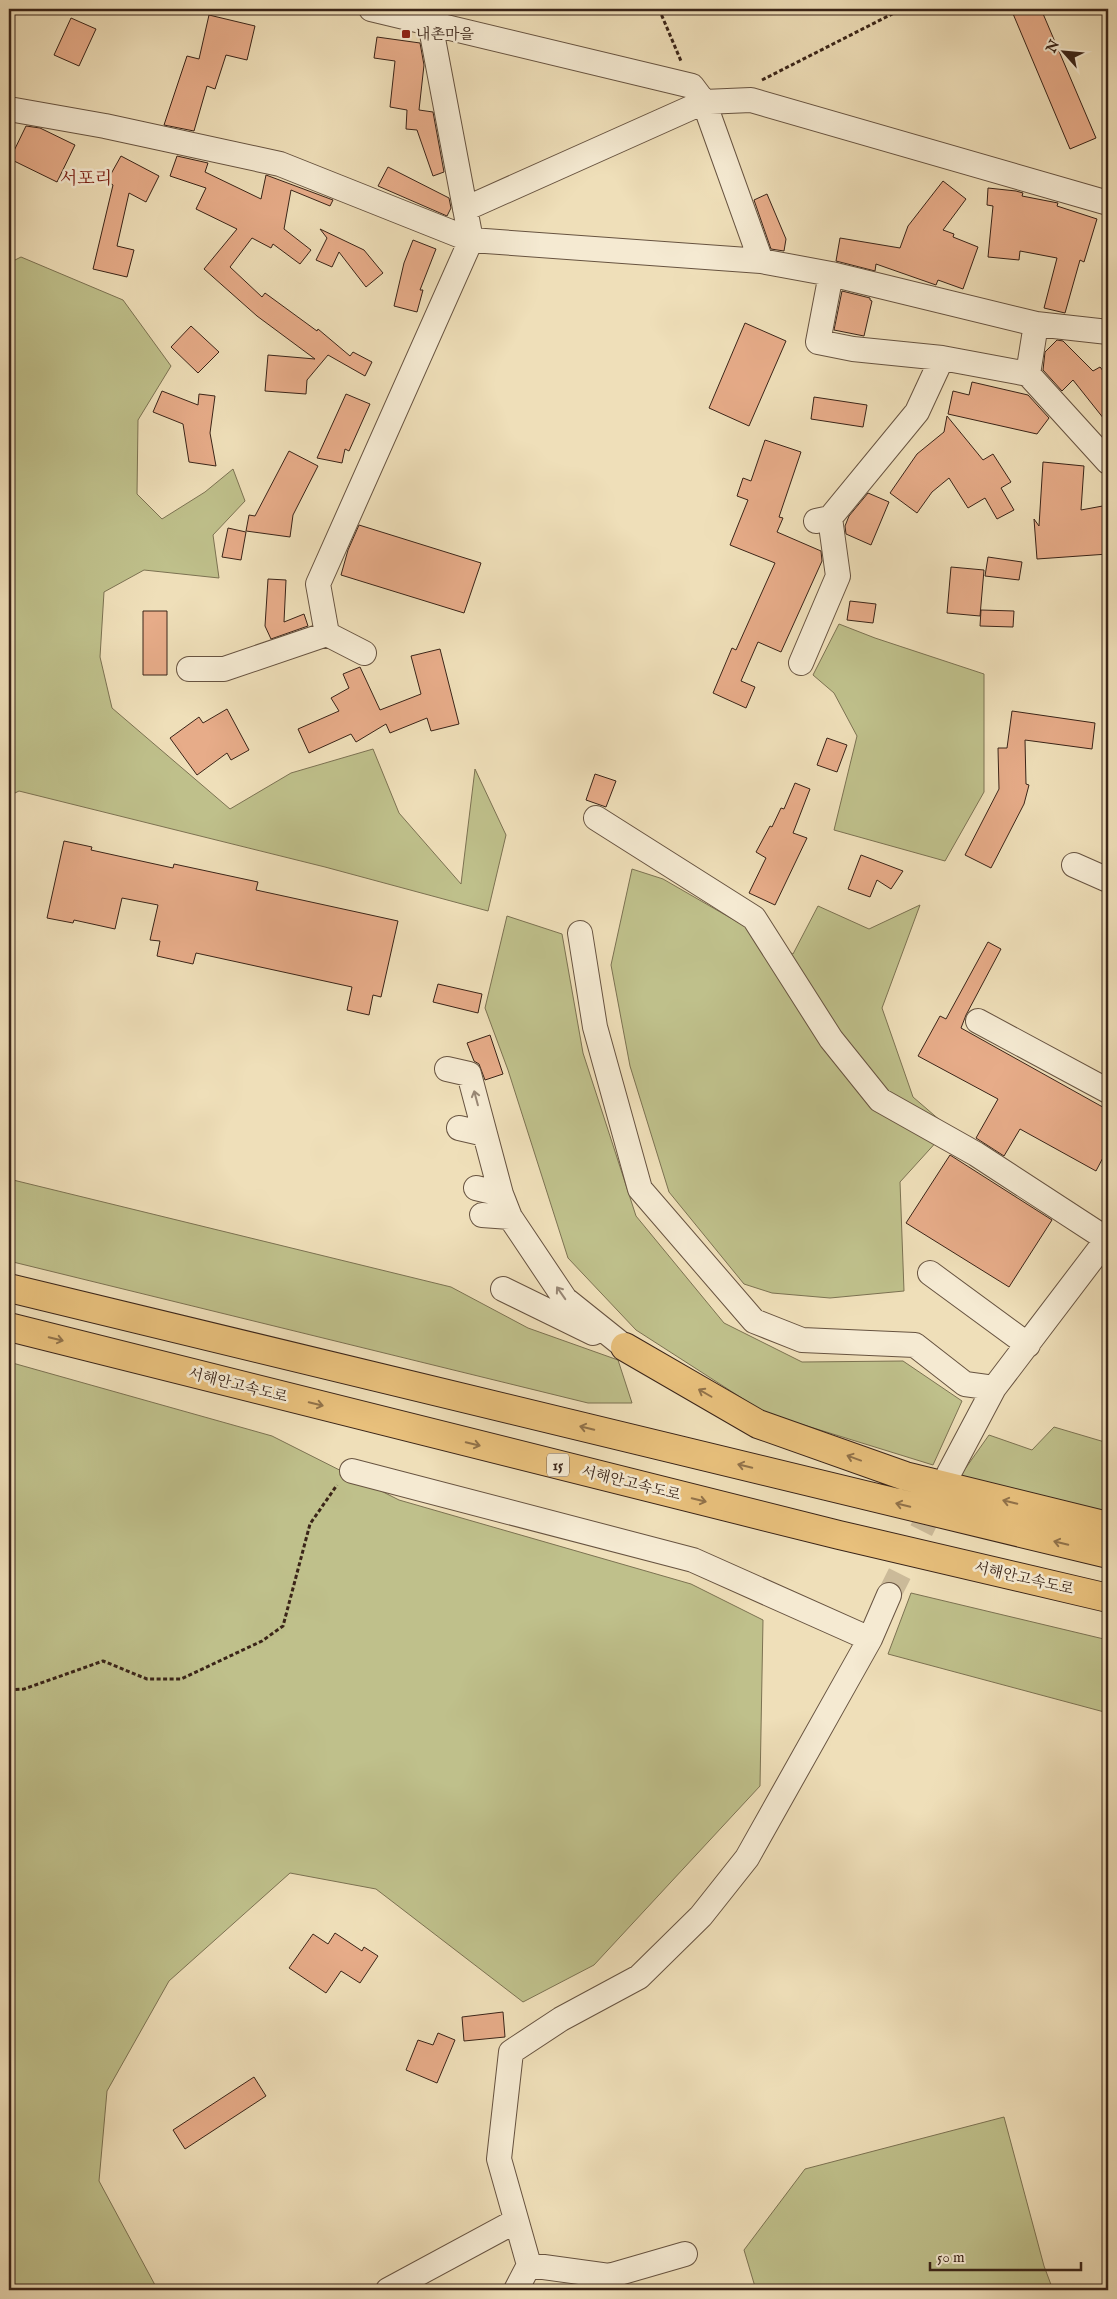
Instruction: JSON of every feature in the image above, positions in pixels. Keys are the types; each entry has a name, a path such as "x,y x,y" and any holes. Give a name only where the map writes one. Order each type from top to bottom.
{"highway":[{"path":"9,1288 1108,1554"},
{"name":"서해안고속도로","path":"9,1328 838,1535 1108,1598"},
{"path":"625,1346 758,1424 905,1476 1108,1526"}],"street":[{"path":"371,9 698,94 751,100 1108,203"},
{"path":"326,634 318,584 471,240 430,23"},
{"path":"465,209 698,94"},
{"path":"698,94 761,261"},
{"path":"9,109 105,126 280,164 471,240 761,261 831,274 1036,324 1108,332"},
{"path":"831,274 818,342 853,349 942,358 1028,374 1108,462"},
{"path":"1028,374 1036,324"},
{"path":"801,663 838,576 823,519 917,412 942,358"},
{"path":"189,669 224,669 326,634 364,653"},
{"path":"596,818 754,918 831,1039 880,1100 976,1154 1108,1239 994,1388 949,1473"},
{"path":"1074,865 1108,880"},
{"path":"580,933 595,1027 640,1188 754,1321 802,1340 915,1345 965,1384 994,1388"},
{"path":"978,1021 1108,1091"},
{"path":"447,1069 469,1074 501,1194 510,1218 565,1299 625,1346"},
{"path":"459,1128 485,1134"},
{"path":"476,1188 501,1194"},
{"path":"482,1215 510,1218"},
{"path":"930,1272 1028,1345"},
{"path":"503,1289 550,1314 625,1346"},
{"path":"352,1471 693,1560 870,1639"},
{"path":"516,2290 528,2265 499,2159 511,2052 561,2019 639,1977 701,1916 747,1858 870,1639 889,1596"},
{"path":"388,2290 516,2221"},
{"path":"528,2265 608,2276 685,2254"}],"path":[{"path":"659,9 698,94"},
{"path":"751,100 756,83 902,9"},
{"path":"9,1690 24,1689 103,1661 147,1679 182,1679 262,1641 283,1626 310,1524 343,1476 352,1471"}],"green space":[{"path":"21,257 123,300 171,366 138,420 137,494 162,519 205,492 233,469 245,501 213,535 219,578 144,570 104,592 100,657 112,708 230,809 291,773 373,749 399,813 461,884 475,769 506,835 488,911 325,867 19,791 9,796 9,263"},
{"path":"839,624 984,674 984,792 945,861 834,830 857,736 834,693 813,675"},
{"path":"632,869 663,879 793,954 818,906 869,929 920,905 882,1008 913,1097 949,1128 900,1182 904,1291 830,1298 772,1293 744,1284 669,1192 630,1066 611,965"},
{"path":"507,916 562,934 583,1053 636,1216 724,1323 802,1362 903,1361 962,1401 933,1465 765,1413 636,1330 568,1258 508,1070 485,1008"},
{"path":"9,1179 451,1287 528,1328 618,1360 632,1403 588,1403 9,1261"},
{"path":"9,1362 272,1436 399,1500 691,1584 763,1620 760,1786 594,1965 523,2002 376,1889 290,1873 169,1981 107,2091 99,2181 155,2285 155,2290 9,2290"},
{"path":"1054,1427 1108,1443 1108,1512 960,1476 989,1435 1032,1450"},
{"path":"911,1593 1108,1640 1108,1713 888,1654"},
{"path":"1004,2117 1044,2266 1053,2290 756,2290 744,2250 805,2169"}],"building":[{"path":"1011,9 1041,9 1096,138 1070,149"},
{"path":"209,15 255,26 247,60 226,55 215,89 207,86 194,131 164,125 187,56 199,59"},
{"path":"71,18 96,29 79,66 54,55"},
{"path":"377,37 420,43 424,65 419,110 433,112 444,172 433,176 417,130 406,129 407,110 390,107 395,61 374,58"},
{"path":"26,126 40,128 75,145 57,182 10,159"},
{"path":"121,156 159,176 146,202 129,193 117,246 134,250 127,277 93,269 113,185 107,181"},
{"path":"177,156 208,163 205,172 261,199 266,175 333,200 330,206 291,190 284,229 311,250 300,264 273,244 271,248 252,238 230,267 262,297 265,293 317,331 318,329 350,356 353,352 372,362 365,376 328,355 307,380 306,394 265,391 268,355 315,359 257,316 204,269 237,229 196,209 206,188 170,176"},
{"path":"388,167 449,198 451,208 447,216 378,186"},
{"path":"943,181 966,199 943,230 954,234 953,237 978,247 963,289 938,280 936,285 876,264 875,271 836,261 840,238 900,248 908,226"},
{"path":"988,188 1016,191 1023,193 1022,196 1058,203 1057,206 1097,219 1084,262 1080,260 1065,313 1044,308 1057,258 1020,251 1019,260 988,257 993,206 987,205"},
{"path":"767,194 786,239 784,251 771,249 754,200"},
{"path":"320,229 364,250 383,273 366,287 339,252 332,267 316,260 327,238"},
{"path":"413,240 436,249 420,290 423,290 417,312 394,306 404,263"},
{"path":"842,291 870,298 872,301 864,336 834,330"},
{"path":"745,323 786,341 749,426 709,408"},
{"path":"191,326 219,352 198,373 171,347"},
{"path":"1057,340 1063,341 1093,371 1100,367 1108,377 1108,424 1073,380 1062,391 1043,370 1045,352"},
{"path":"972,382 1028,395 1049,418 1037,434 948,414 953,391 969,395"},
{"path":"162,391 198,405 199,394 215,396 210,433 216,466 189,462 183,424 153,412"},
{"path":"346,394 370,404 349,451 345,449 342,463 317,458"},
{"path":"814,397 867,405 863,427 811,419"},
{"path":"947,416 983,460 993,454 1011,482 1001,488 1014,510 997,519 985,498 968,508 949,478 932,492 917,513 890,493 917,454 944,432"},
{"path":"765,440 801,452 779,517 783,518 777,532 821,551 822,561 781,652 758,642 741,681 755,687 746,708 713,693 732,648 736,650 775,563 730,545 748,500 737,496 743,478 751,481"},
{"path":"289,451 318,466 293,515 290,537 246,531 249,515 255,516"},
{"path":"1043,462 1084,466 1081,510 1108,505 1108,554 1037,559 1034,519 1039,526"},
{"path":"868,493 889,502 871,545 846,534 845,526 849,516"},
{"path":"359,525 481,563 464,613 341,575 348,550"},
{"path":"228,528 246,532 241,560 222,557"},
{"path":"988,557 1022,562 1019,580 985,576"},
{"path":"951,567 984,570 980,616 947,613"},
{"path":"268,579 286,580 284,622 304,614 308,626 271,639 265,626"},
{"path":"850,601 876,604 873,623 847,620"},
{"path":"981,610 1014,611 1013,627 980,626"},
{"path":"143,611 167,611 167,675 143,675"},
{"path":"440,649 459,724 431,731 427,718 390,733 386,724 356,742 351,734 309,753 298,729 339,711 331,698 349,688 343,674 360,667 380,710 421,694 411,656"},
{"path":"227,709 249,750 231,760 227,753 197,775 170,738 199,717 203,723"},
{"path":"1012,711 1095,723 1092,749 1025,740 1026,784 1029,785 1024,804 991,868 965,855 999,789 998,748 1007,748"},
{"path":"827,738 847,745 837,772 817,765"},
{"path":"595,774 616,781 606,807 586,800"},
{"path":"795,783 810,789 793,833 807,838 775,905 749,893 766,858 756,852 770,826 772,827 781,808 784,809"},
{"path":"64,841 92,847 91,850 173,868 174,864 258,882 256,890 398,921 381,997 373,995 369,1015 347,1010 352,987 196,953 193,964 157,956 160,941 150,940 158,905 122,898 115,929 74,920 73,923 47,918"},
{"path":"861,855 903,871 891,889 877,880 870,897 848,889"},
{"path":"988,942 1001,949 961,1028 1108,1110 1108,1148 1096,1171 1020,1129 1004,1156 976,1138 998,1099 918,1056 940,1016 946,1019"},
{"path":"438,984 482,994 478,1013 433,1002"},
{"path":"490,1035 503,1074 485,1080 479,1064 474,1061 467,1043"},
{"path":"950,1155 1052,1220 1009,1287 906,1223"},
{"path":"335,1933 362,1951 364,1947 378,1956 360,1983 341,1971 326,1993 289,1968 313,1934 328,1944"},
{"path":"503,2012 505,2037 464,2041 462,2017"},
{"path":"438,2033 455,2040 437,2083 406,2070 418,2040 433,2045"},
{"path":"254,2077 266,2096 185,2149 173,2130"}],"tunnel":[{"path":"889,1595 939,1495"}],"place":[{"name":"내촌마을","path":"406,34"}],"district":[{"name":"서포리","path":"86,178"}]}
